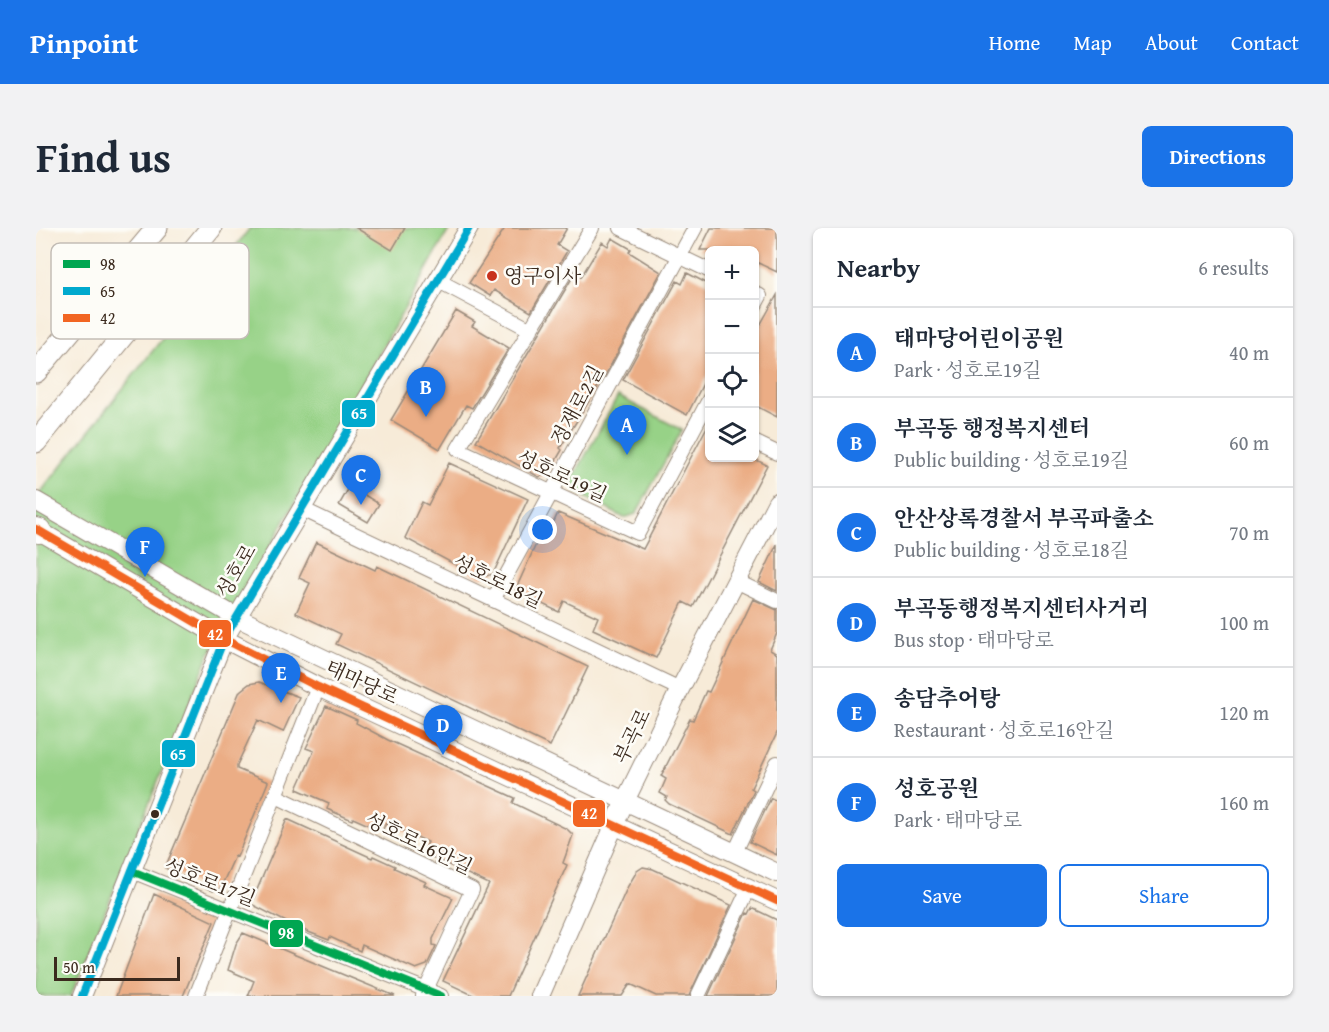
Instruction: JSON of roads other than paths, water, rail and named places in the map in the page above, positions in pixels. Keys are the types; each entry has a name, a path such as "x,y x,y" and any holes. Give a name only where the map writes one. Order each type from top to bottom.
{"main road":[{"path":"144,243 157,228"},
{"path":"199,243 211,228"},
{"path":"36,372 64,339"},
{"path":"36,442 120,339"}],"street":[{"name":"성호로","path":"82,996 224,639 469,228"},
{"name":"성호로19길","path":"592,228 458,448 551,494 638,532 705,417"},
{"path":"621,228 705,269"},
{"name":"정재로2길","path":"493,600 695,228"},
{"path":"437,280 531,330"},
{"path":"759,444 777,453"},
{"name":"태마당로","path":"36,501 236,617 624,803 777,873"},
{"name":"부곡로","path":"540,996 624,803 777,502"},
{"name":"성호로18길","path":"300,508 680,689"},
{"name":"태마당로","path":"37,530 224,639 318,687 777,901"},
{"path":"736,581 777,601"},
{"path":"196,996 228,910 276,796 318,687"},
{"path":"735,852 777,763"},
{"name":"성호로16안길","path":"276,796 472,890 424,993"},
{"name":"성호로17길","path":"132,871 424,993 441,996"},
{"path":"698,996 749,888"}],"place":[{"name":"영구이사","path":"492,276"},
{"name":"부곡동 행정복지센터","path":"426,417"},
{"name":"태마당어린이공원","path":"627,455"},
{"name":"안산상록경찰서 부곡파출소","path":"361,505"},
{"name":"성호공원","path":"145,577"},
{"name":"송담추어탕","path":"281,703"},
{"name":"부곡동행정복지센터사거리","path":"443,755"}]}
